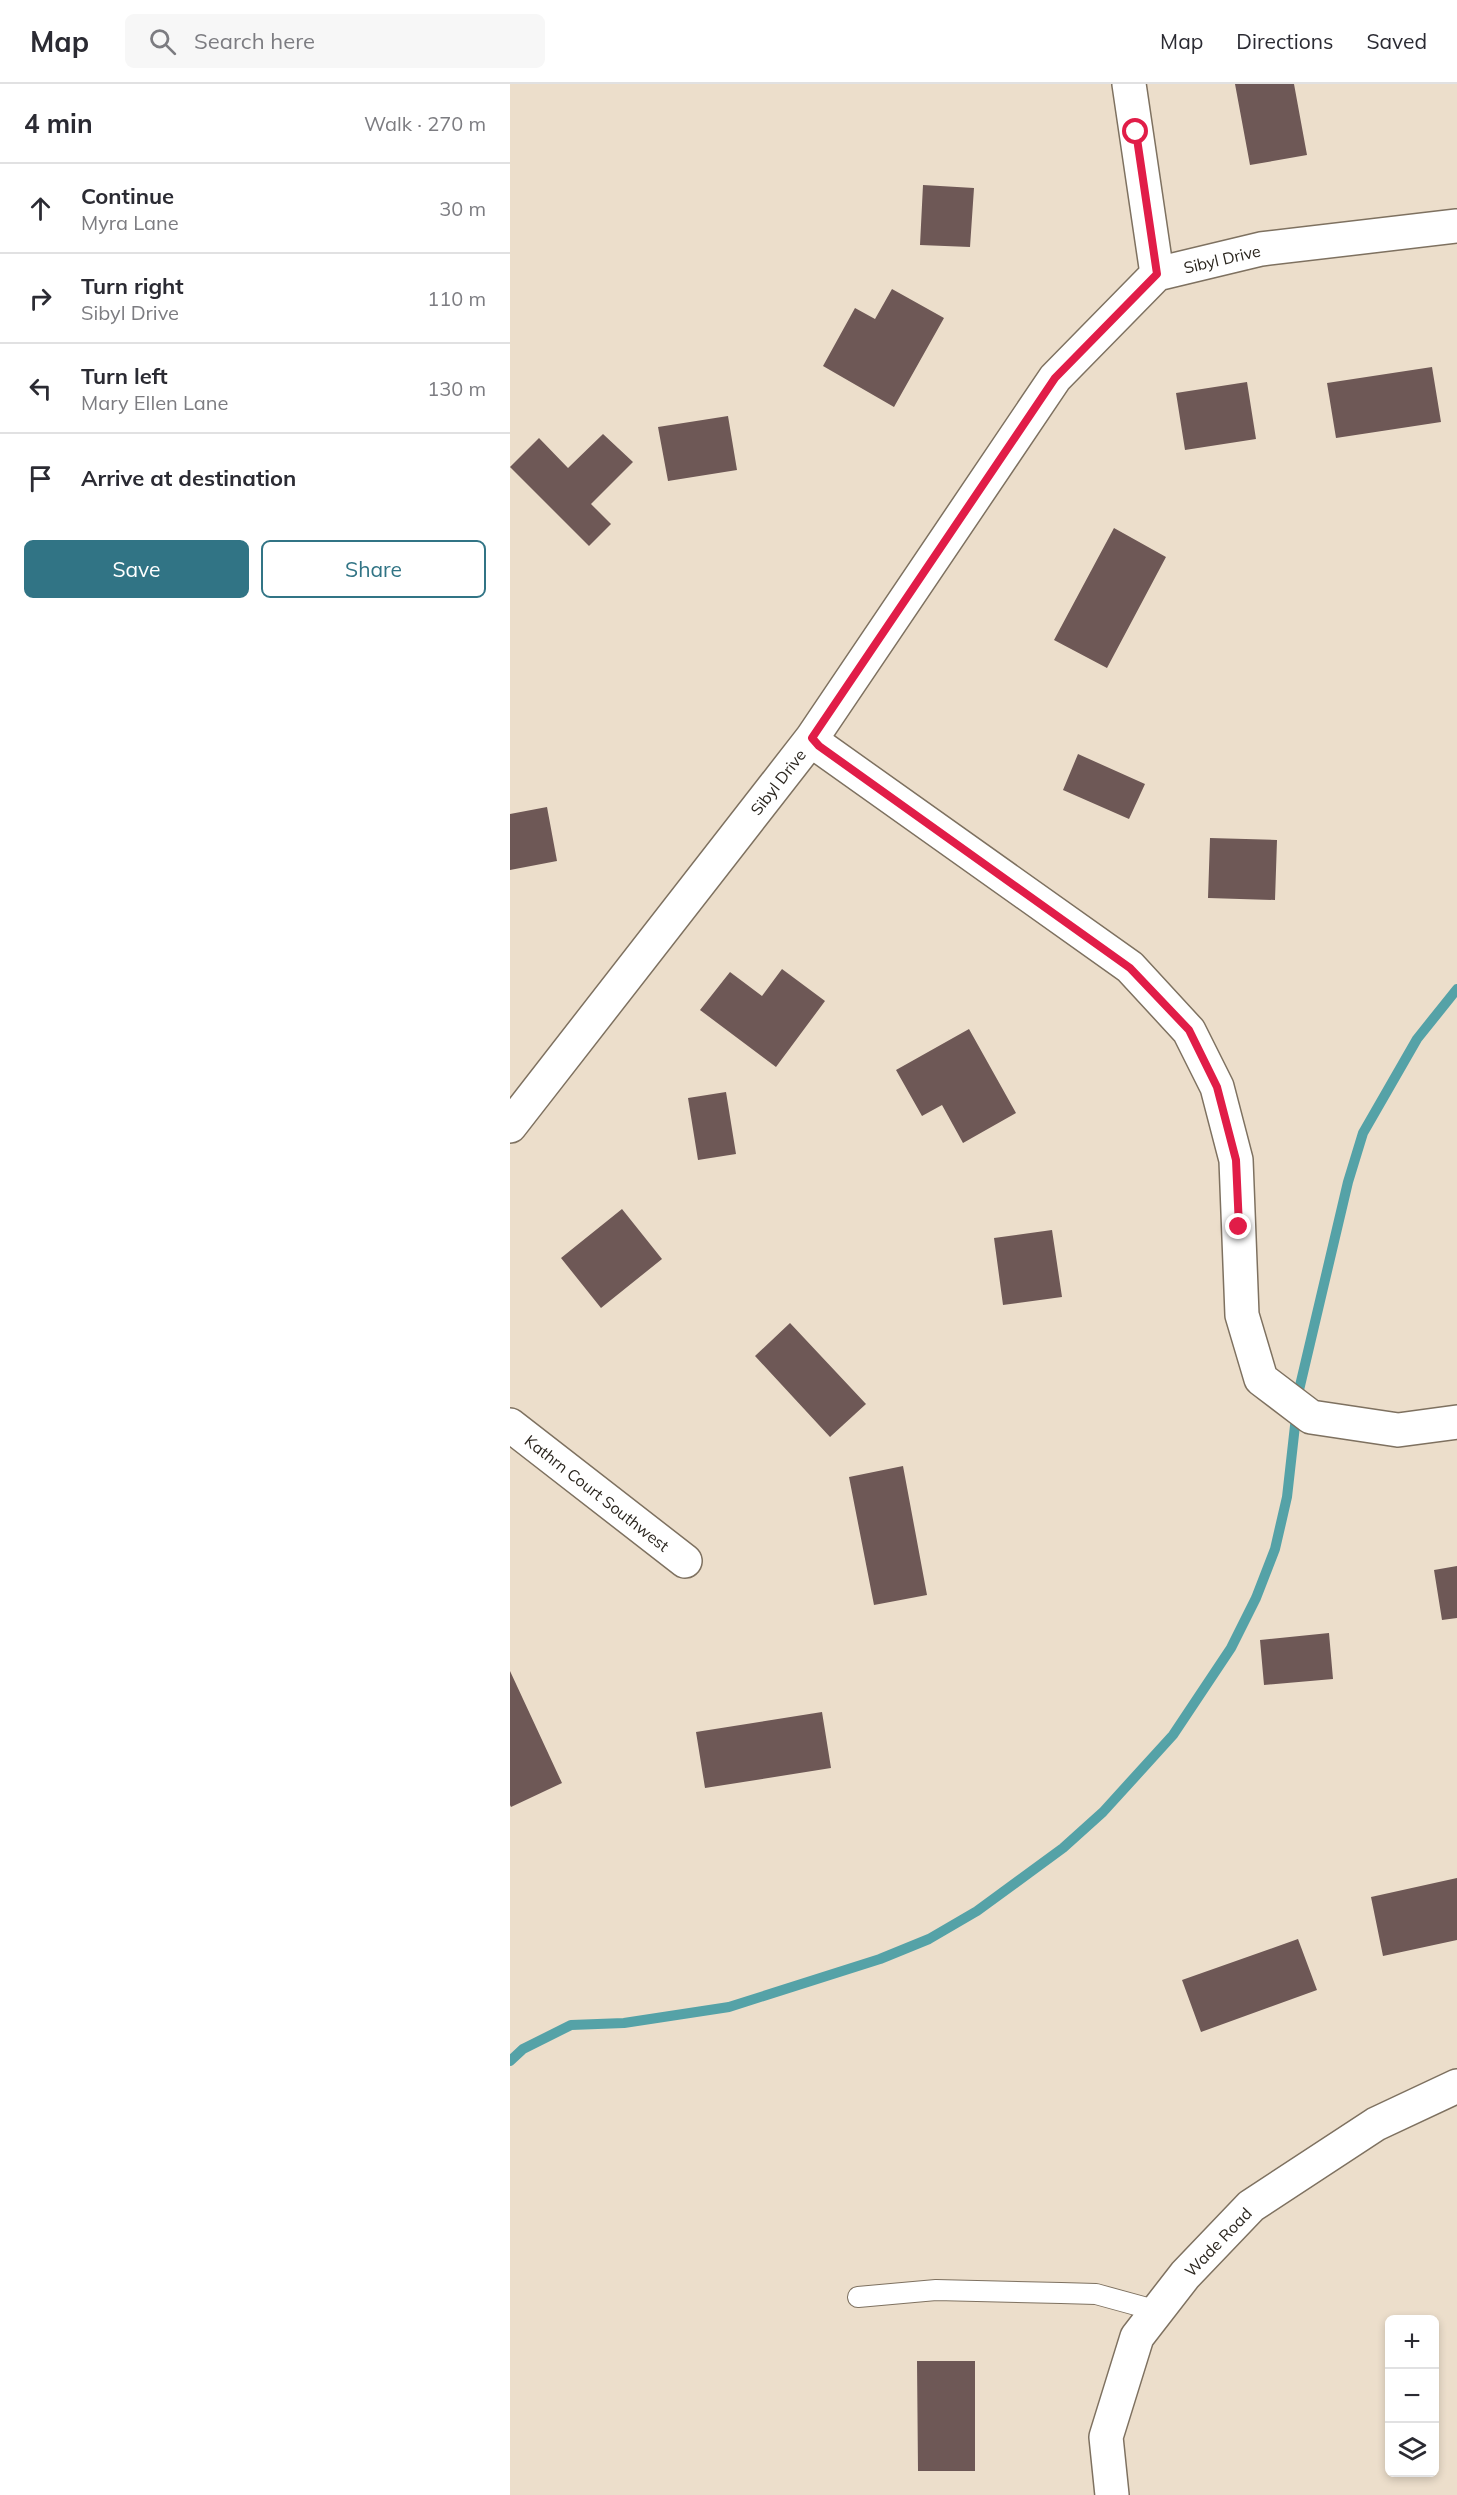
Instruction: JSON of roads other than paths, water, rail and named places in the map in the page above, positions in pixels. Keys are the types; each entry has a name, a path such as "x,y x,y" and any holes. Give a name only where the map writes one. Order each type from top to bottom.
{"street":[{"path":"1130,84 1157,274"},
{"name":"Sibyl Drive","path":"510,1126 812,738 1055,378 1157,274 1261,249 1457,226"},
{"path":"812,738 819,746 1130,968 1189,1030 1217,1087 1236,1160 1242,1315 1261,1379 1311,1417 1398,1430 1457,1422"},
{"name":"Kathrn Court Southwest","path":"510,1425 685,1561"},
{"name":"Wade Road","path":"1112,2495 1106,2437 1137,2337 1185,2276 1251,2206 1376,2124 1457,2086"}],"lane":[{"path":"858,2297 936,2290 1096,2294 1158,2311"}],"waterway":[{"path":"510,2061 523,2049 571,2025 624,2023 729,2007 880,1959 929,1939 977,1911 1063,1848 1103,1812 1173,1735 1231,1648 1256,1598 1275,1549 1287,1497 1299,1390 1348,1182 1363,1133 1417,1039 1457,989"}]}
